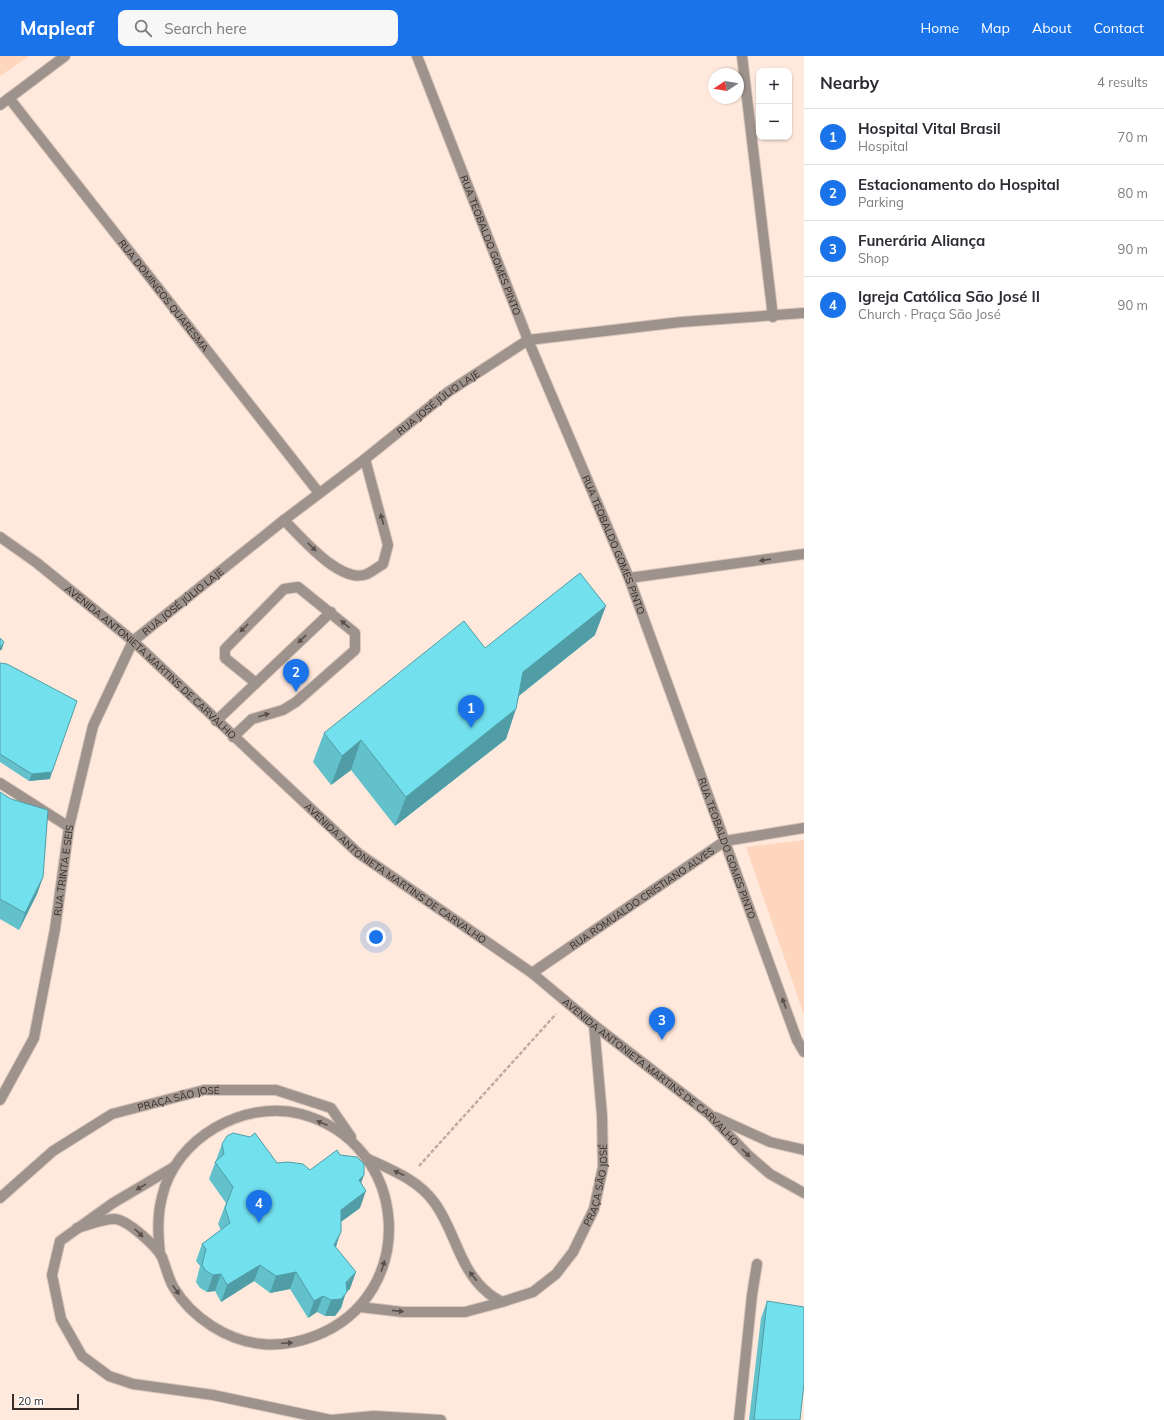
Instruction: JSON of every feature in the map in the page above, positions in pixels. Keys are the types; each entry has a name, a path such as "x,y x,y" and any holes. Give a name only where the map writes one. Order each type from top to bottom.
{"street":[{"path":"0,105 65,56"},
{"name":"RUA TEOBALDO GOMES PINTO","path":"417,56 528,340 629,578 797,1040 804,1052"},
{"path":"742,56 773,317"},
{"name":"RUA DOMINGOS QUARESMA","path":"9,98 318,493"},
{"name":"RUA JOSÉ JÚLIO LAJE","path":"133,641 318,493 365,459 448,392 528,340 681,322 773,317 804,313"},
{"path":"284,520 321,556 348,574 366,574 383,564 388,544 365,459"},
{"name":"AVENIDA ANTONIETA MARTINS DE CARVALHO","path":"0,538 37,563 133,641 216,721 358,853 532,973 594,1025 709,1114 747,1154 770,1174 804,1193"},
{"path":"629,578 804,554"},
{"path":"233,737 252,719 282,710 296,702 355,650 355,633 298,587 284,589 225,649 225,658 256,683"},
{"path":"216,721 330,612"},
{"name":"RUA TRINTA E SEIS","path":"0,1100 34,1038 56,929 69,827 93,726 133,641"},
{"path":"0,783 69,827"},
{"name":"RUA ROMUALDO CRISTIANO ALVES","path":"532,973 725,841 804,828"},
{"name":"PRAÇA SÃO JOSÉ","path":"360,1307 403,1312 465,1312 533,1292 556,1274 573,1252 594,1209 604,1167 602,1115 594,1025"},
{"name":"PRAÇA SÃO JOSÉ","path":"0,1198 53,1150 112,1114 204,1090 276,1090 331,1108 365,1155 383,1187 390,1218 389,1238 388,1250 378,1281 360,1307 331,1329 298,1342 262,1344 228,1335 197,1316 174,1288 160,1254 158,1224 162,1194 174,1167 198,1139 229,1120 264,1111 300,1114 334,1127 365,1155 408,1178 434,1202 449,1228 468,1270 486,1292 502,1302"},
{"path":"709,1114 770,1142 804,1150"},
{"name":"PRAÇA SÃO JOSÉ","path":"174,1167 113,1203 60,1240 52,1274 61,1319 82,1356 108,1376 133,1384 213,1395 331,1420 374,1416 441,1420"},
{"name":"PRAÇA SÃO JOSÉ","path":"77,1228 114,1219 128,1224 160,1254"},
{"path":"739,1420 752,1295 757,1264"}],"path":[{"path":"408,1178 567,1001"}],"shaded area":[{"path":"0,56 29,56 0,76"},
{"path":"804,840 804,1015 746,847"}],"building":[{"path":"580,573 606,606 523,672 516,709 406,797 361,740 342,756 324,733 464,621 485,648"},
{"path":"0,638 4,642 0,648"},
{"path":"0,663 7,664 77,701 52,772 32,774 0,754"},
{"path":"0,792 11,799 48,810 43,877 25,913 0,899"},
{"path":"233,1133 250,1137 255,1133 277,1163 288,1162 303,1164 310,1170 337,1150 340,1155 357,1157 364,1164 364,1175 359,1180 366,1191 341,1210 341,1232 334,1245 356,1272 346,1282 347,1292 341,1299 331,1300 323,1296 314,1301 296,1272 276,1276 260,1265 227,1285 221,1274 213,1275 206,1271 202,1265 206,1249 202,1244 230,1223 225,1208 233,1187 215,1162 224,1154 222,1144 227,1136"},
{"path":"767,1301 804,1307 804,1383 800,1420 754,1420"}],"place":[{"name":"Estacionamento do Hospital","path":"296,692"},
{"name":"Hospital Vital Brasil","path":"471,728"},
{"name":"Funerária Aliança","path":"662,1040"},
{"name":"Igreja Católica São José II","path":"259,1223"}]}
